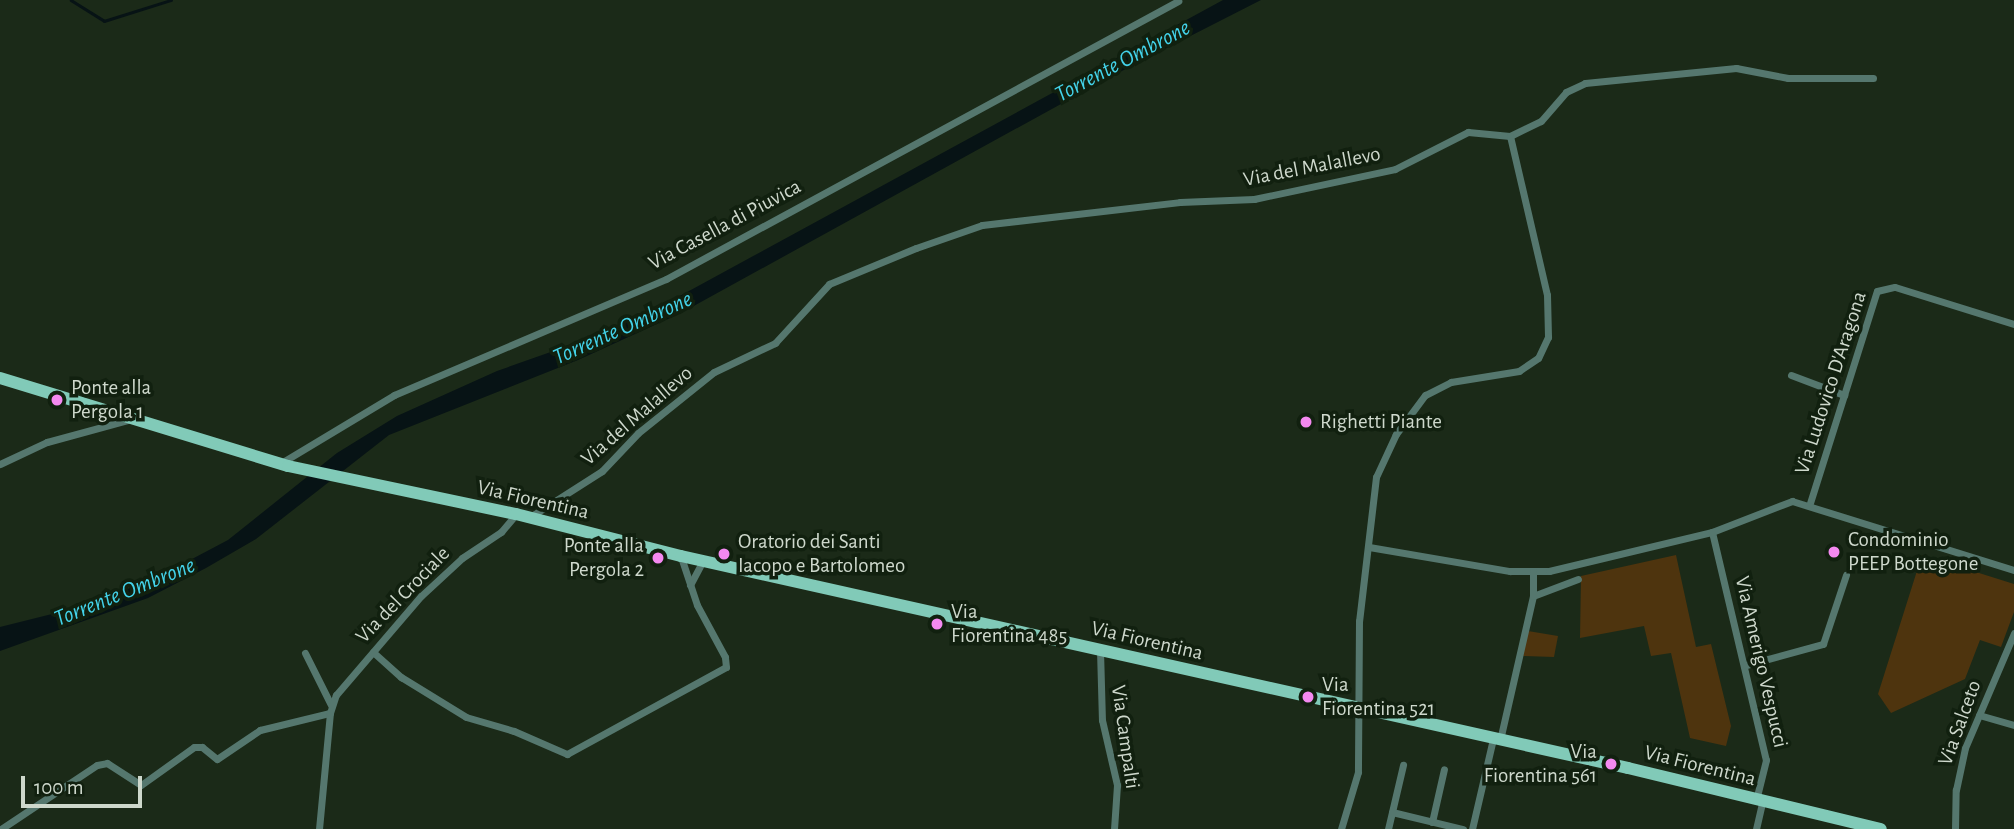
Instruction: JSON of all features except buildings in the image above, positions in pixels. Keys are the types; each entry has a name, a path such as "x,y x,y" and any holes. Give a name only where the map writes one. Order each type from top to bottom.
{"main road":[{"name":"Via Fiorentina","path":"0,378 285,465 530,517 681,556 1357,707 1881,829"}],"street":[{"name":"Via Casella di Piuvica","path":"285,465 394,395 666,279 1178,1"},
{"path":"1341,829 1358,772 1359,621 1376,477 1416,404 1441,385 1526,368 1538,358 1548,337 1547,295 1510,136 1541,121 1566,92 1585,83 1736,68 1788,78 1873,78"},
{"name":"Via del Malallevo","path":"530,517 602,471 638,433 714,372 775,344 829,284 916,248 982,225 1180,202 1254,199 1395,169 1468,132 1510,136"},
{"name":"Via Ludovico D'Aragona","path":"1810,503 1877,290 1882,287 1895,287 2014,324"},
{"path":"1791,375 1844,394"},
{"path":"0,464 47,442 133,418"},
{"path":"1369,547 1533,572 1578,566 1712,531 1782,503 1810,503 2014,570"},
{"name":"Via del Crociale","path":"330,709 373,652 421,596 462,558 500,532 516,514"},
{"name":"Via Amerigo Vespucci","path":"1712,531 1746,665 1766,760 1756,829"},
{"path":"373,652 401,677 466,717 514,731 567,754 726,667 690,584 681,556"},
{"path":"690,584 703,561"},
{"path":"1472,829 1533,596 1533,572"},
{"path":"1746,665 1823,644 1846,575"},
{"path":"1533,596 1578,579"},
{"name":"Via Salceto","path":"1955,829 1958,780 1979,715 2014,633"},
{"name":"Via Campalti","path":"1100,650 1102,720 1116,785 1114,829"},
{"path":"305,653 330,709 319,829"},
{"path":"1,829 97,765 107,762 141,785 194,747 202,747 214,758 260,730 330,709"},
{"path":"1979,715 2014,724"},
{"path":"1388,829 1403,765"},
{"path":"1432,822 1444,769"},
{"path":"1392,812 1463,829"}],"shaded area":[{"path":"1676,555 1696,647 1711,644 1731,726 1726,746 1690,738 1671,653 1651,656 1644,626 1580,638 1581,576"},
{"path":"1922,555 2014,584 2014,612 2001,647 1980,640 1965,679 1891,713 1878,694"},
{"path":"1528,631 1558,636 1554,657 1523,656"}],"water":[{"name":"Torrente Ombrone","path":"1223,0 1261,0 1110,77 681,313 578,360 389,435 256,539 148,598 0,651 0,627 84,606 158,577 228,540 337,453 397,416 497,371 599,335 678,297"}],"waterway":[{"path":"71,0 104,21 171,0"}],"place":[{"name":"Ponte alla Pergola 1","path":"57,400"},
{"name":"Righetti Piante","path":"1306,422"},
{"name":"Condominio PEEP Bottegone","path":"1834,552"},
{"name":"Oratorio dei Santi Iacopo e Bartolomeo","path":"724,554"},
{"name":"Ponte alla Pergola 2","path":"658,558"},
{"name":"Via Fiorentina 485","path":"937,624"},
{"name":"Via Fiorentina 521","path":"1308,697"},
{"name":"Via Fiorentina 561","path":"1611,764"}]}
